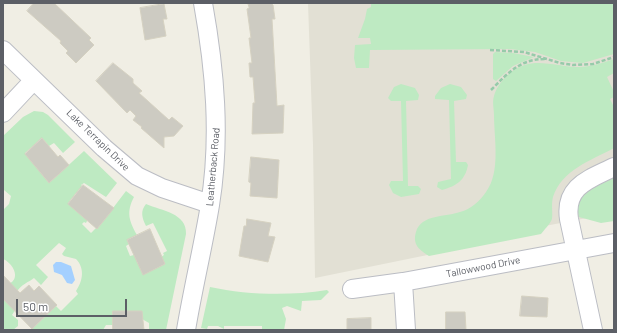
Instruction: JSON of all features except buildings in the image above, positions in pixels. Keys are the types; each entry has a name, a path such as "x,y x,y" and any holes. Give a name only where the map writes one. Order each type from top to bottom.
{"street":[{"name":"Leatherback Road","path":"186,330 210,204 215,157 215,78 203,3"},
{"name":"Lake Terrapin Drive","path":"3,50 104,148 137,176 162,188 210,204"},
{"path":"3,113 34,80"},
{"path":"594,330 568,210 571,197 577,187 614,167"},
{"name":"Tallowwood Drive","path":"352,289 403,282 614,243"},
{"path":"403,282 406,330"}],"path":[{"path":"490,50 524,52 560,63 581,65 593,64 614,57"},
{"path":"490,90 509,71 523,63 546,59"}],"shaded area":[{"path":"308,3 614,3 614,213 534,228 447,251 315,278 313,145"}],"green space":[{"path":"371,3 614,3 614,54 583,63 561,61 535,52 510,49 370,50 369,68 356,68 354,58 355,45 371,44 370,38 358,38 367,9 371,7"},
{"path":"495,52 513,53 534,57 513,66 496,81 493,79 493,54"},
{"path":"614,59 614,73 607,77 614,92 614,97 610,99 614,107 614,148 578,167 563,180 553,197 552,219 541,234 429,256 418,247 415,240 416,232 423,222 428,219 454,214 468,209 481,198 491,184 494,175 496,155 493,98 498,86 508,74 519,67 528,64 544,63 570,67 583,67"},
{"path":"401,84 415,88 419,95 418,100 406,101 408,186 418,186 421,189 419,194 401,197 393,193 389,185 391,181 403,181 401,101 391,101 388,98 394,87"},
{"path":"450,84 461,87 467,95 466,99 454,101 456,162 466,162 468,165 465,175 456,185 442,190 437,187 438,182 451,179 449,100 435,99 435,96 441,88"},
{"path":"34,111 43,112 48,115 75,142 63,153 54,143 49,146 42,138 25,153 49,183 84,151 117,183 106,197 84,183 68,203 88,219 86,223 84,222 82,224 91,233 96,228 97,229 126,191 134,197 129,212 130,221 137,235 127,240 129,244 126,246 130,256 134,255 143,274 165,264 161,257 164,255 163,253 167,251 153,223 146,226 142,212 146,204 166,211 178,217 182,221 186,234 166,330 149,330 149,323 142,319 106,325 103,330 31,330 56,306 61,311 78,294 76,291 82,275 81,266 76,259 64,256 62,254 66,248 59,243 36,265 48,277 41,285 34,278 22,286 17,292 15,310 12,315 18,320 18,326 13,330 3,330 3,289 12,282 15,272 9,263 3,259 3,210 9,204 11,196 4,190 3,185 3,136 23,117"},
{"path":"614,178 614,221 601,223 579,217 579,202 583,197 594,188"},
{"path":"210,287 239,292 268,294 327,290 329,292 321,300 302,301 301,311 287,306 282,308 286,319 284,330 262,330 262,326 224,326 224,329 218,326 208,326 207,329 201,328"}],"water":[{"path":"56,262 61,262 71,266 75,280 72,284 67,283 62,275 54,272 53,265"}]}
